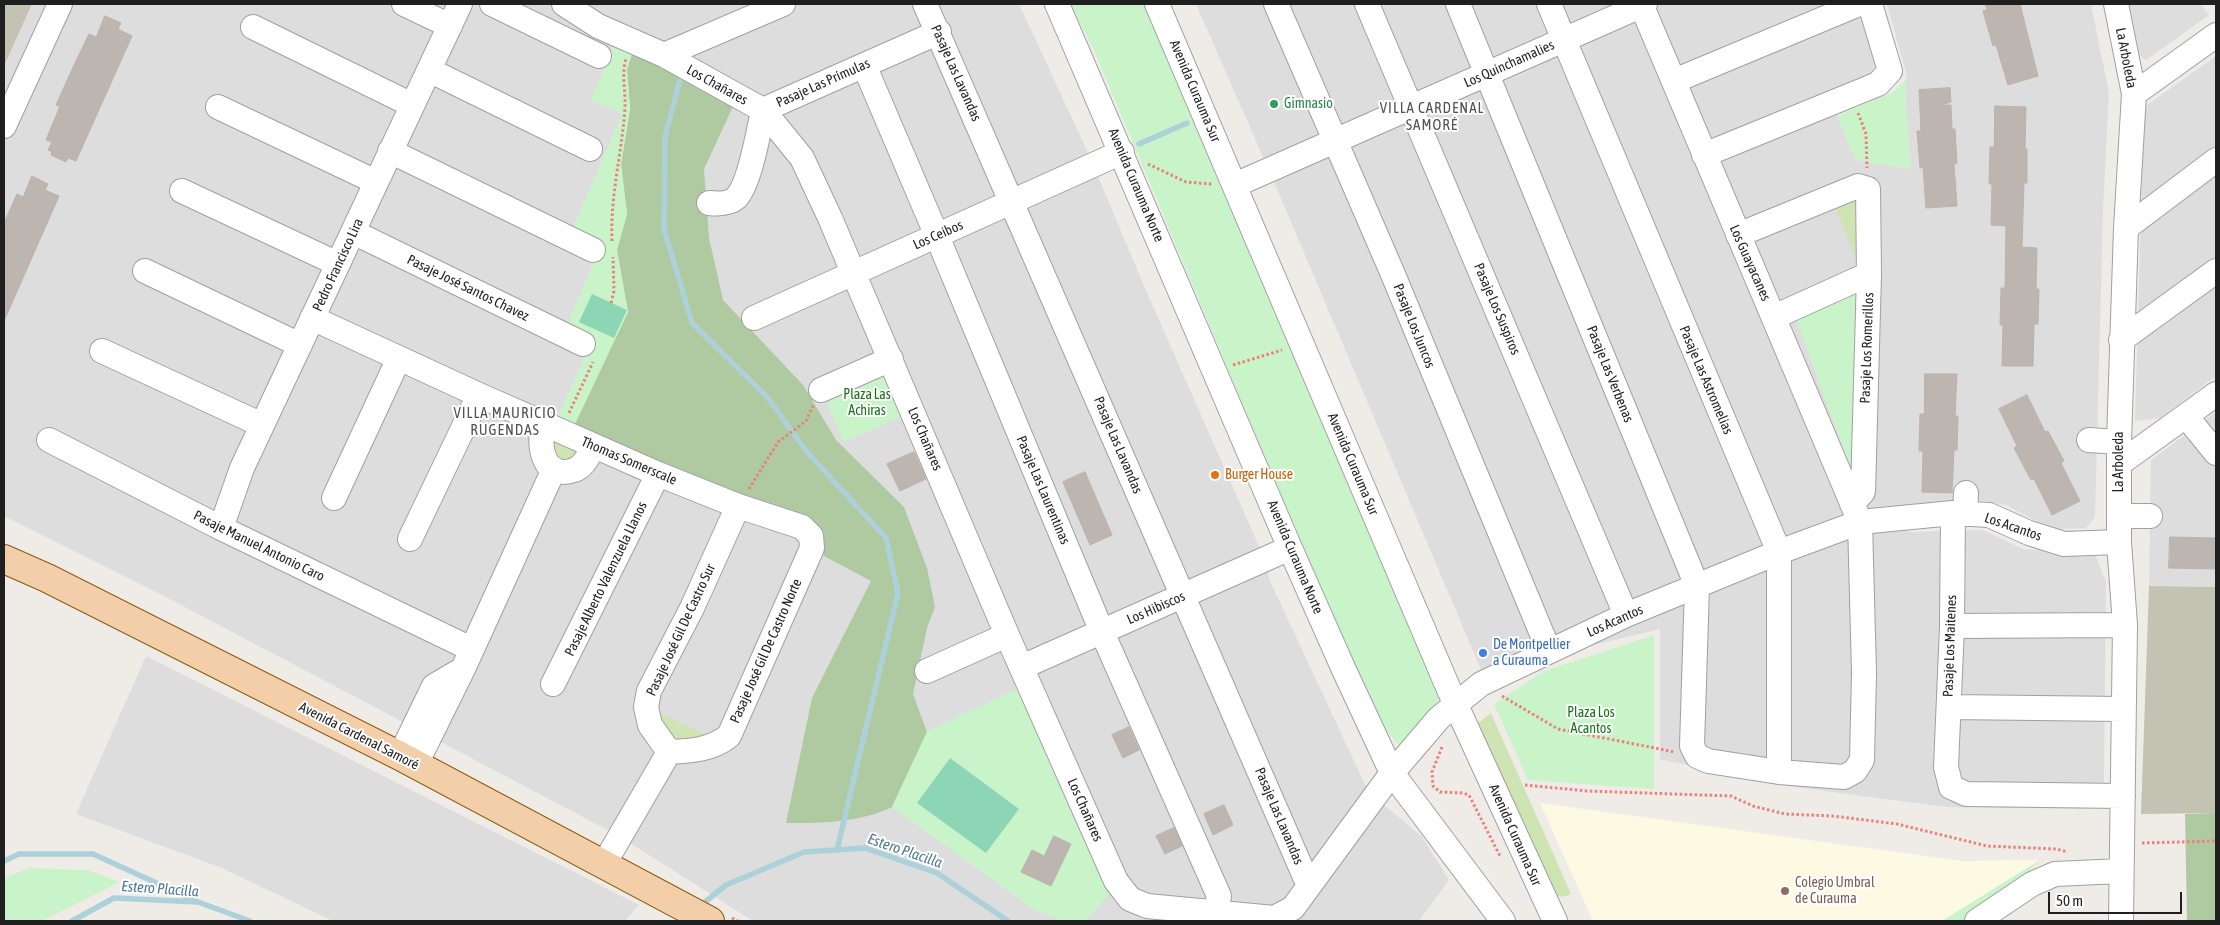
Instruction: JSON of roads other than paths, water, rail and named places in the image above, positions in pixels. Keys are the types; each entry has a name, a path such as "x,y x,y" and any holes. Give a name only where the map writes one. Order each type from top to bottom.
{"main road":[{"name":"Avenida Cardenal Samoré","path":"4,558 408,760 707,921"}],"street":[{"path":"4,126 60,4"},
{"path":"404,4 450,26"},
{"name":"Pedro Francisco Lira","path":"222,528 242,468 460,4"},
{"path":"492,4 599,56"},
{"name":"Los Chañares","path":"568,4 598,26 664,55 763,110 802,158 892,359 1007,635 1116,881 1130,899 1147,906 1215,918"},
{"path":"664,55 783,4"},
{"name":"Pasaje Las Lavandas","path":"925,4 939,32 1309,886"},
{"name":"Avenida Curauma Norte","path":"1057,4 1290,548 1392,773 1503,921"},
{"name":"Avenida Curauma Sur","path":"1157,4 1456,704 1555,921"},
{"name":"Pasaje Los Juncos","path":"1276,4 1392,272 1549,651"},
{"name":"Pasaje Los Suspiros","path":"1367,4 1626,615"},
{"name":"Pasaje Las Verbenas","path":"1458,4 1697,586 1692,746 1697,756 1708,761 1779,772"},
{"name":"Pasaje Las Astromelias","path":"1549,4 1779,552 1779,772"},
{"name":"Los Quinchamalies","path":"1235,185 1643,4"},
{"name":"Los Guayacanes","path":"1643,4 1704,155 1856,513"},
{"path":"1674,81 1858,4"},
{"path":"1704,155 1878,84 1890,71 1870,4"},
{"name":"La Arboleda","path":"2116,4 2134,94 2121,340 2119,453 2119,542 2125,625 2121,921"},
{"path":"253,27 412,105"},
{"name":"Pasaje Las Prímulas","path":"709,203 720,204 736,198 744,184 755,148 763,110 939,32"},
{"path":"2134,94 2216,35"},
{"name":"Pasaje Las Laurentinas","path":"864,66 1102,632 1219,896 1215,918"},
{"path":"428,70 590,149"},
{"path":"218,107 376,182"},
{"path":"390,152 606,248"},
{"name":"Los Ceibos","path":"754,318 1122,152"},
{"path":"2126,228 2216,160"},
{"name":"Pasaje Los Romerillos","path":"1738,235 1858,186 1868,189 1869,274 1863,492 1856,513 1864,673 1862,760 1855,771 1844,777 1779,772"},
{"path":"182,191 338,264"},
{"name":"Pasaje José Santos Chavez","path":"353,232 588,352"},
{"path":"2121,340 2216,270"},
{"path":"145,271 300,345"},
{"path":"1774,317 1869,274"},
{"name":"Thomas Somerscale","path":"312,318 479,395 658,474 738,506 802,527 811,536"},
{"path":"102,351 262,425"},
{"path":"334,498 399,358"},
{"path":"821,390 892,359"},
{"path":"2089,440 2119,453 2186,416 2216,394"},
{"path":"410,539 479,395"},
{"path":"2186,416 2216,453"},
{"path":"552,427 540,436 541,450 545,462 554,469 564,471 575,470 585,462 594,446"},
{"name":"Pasaje Manuel Antonio Caro","path":"49,440 222,528 467,659"},
{"path":"408,760 434,686 467,659 554,469"},
{"name":"Pasaje Alberto Valenzuela Llanos","path":"554,684 658,474"},
{"name":"Pasaje José Gil De Castro Sur","path":"669,752 650,725 646,707 649,691 692,608 738,506"},
{"name":"Los Acantos","path":"1215,918 1274,918 1293,908 1392,773 1424,734 1481,684 1626,615 1779,552 1856,513 1961,507 1989,515 2029,533 2064,544 2119,542"},
{"name":"Pasaje Los Maitenes","path":"1961,507 1952,626 1946,767 1947,778 1951,787 1966,794 2123,796"},
{"path":"2119,516 2150,516"},
{"name":"Pasaje José Gil De Castro Norte","path":"669,752 695,751 720,742 729,736 812,548 811,536"},
{"name":"Los Hibiscos","path":"1022,667 1290,548"},
{"path":"1952,626 2125,625"},
{"path":"927,671 1007,635"},
{"path":"1949,707 2123,709"},
{"path":"604,864 669,752"},
{"path":"1977,921 2032,884 2055,874 2121,871"}],"waterway":[{"path":"682,72 665,137 664,229 692,323 768,398 807,452 886,538 898,593 837,850"},
{"path":"1139,144 1187,123"},
{"name":"Estero Placilla","path":"700,906 726,885 804,852 865,848 937,873 1008,921"},
{"path":"4,861 19,854 93,854 198,902"},
{"name":"Estero Placilla","path":"72,921 114,898 198,902 250,921"}],"place":[{"name":"Gimnasio","path":"1274,104"},
{"name":"Burger House","path":"1215,475"},
{"name":"De Montpellier a Curauma","path":"1483,653"},
{"name":"Colegio Umbral de Curauma","path":"1785,891"}],"district":[{"name":"VILLA CARDENAL SAMORÉ","path":"1432,116"},
{"name":"VILLA MAURICIO RUGENDAS","path":"505,422"}],"park label":[{"name":"Plaza Las Achiras","path":"867,404"},
{"name":"Plaza Los Acantos","path":"1591,722"}]}
